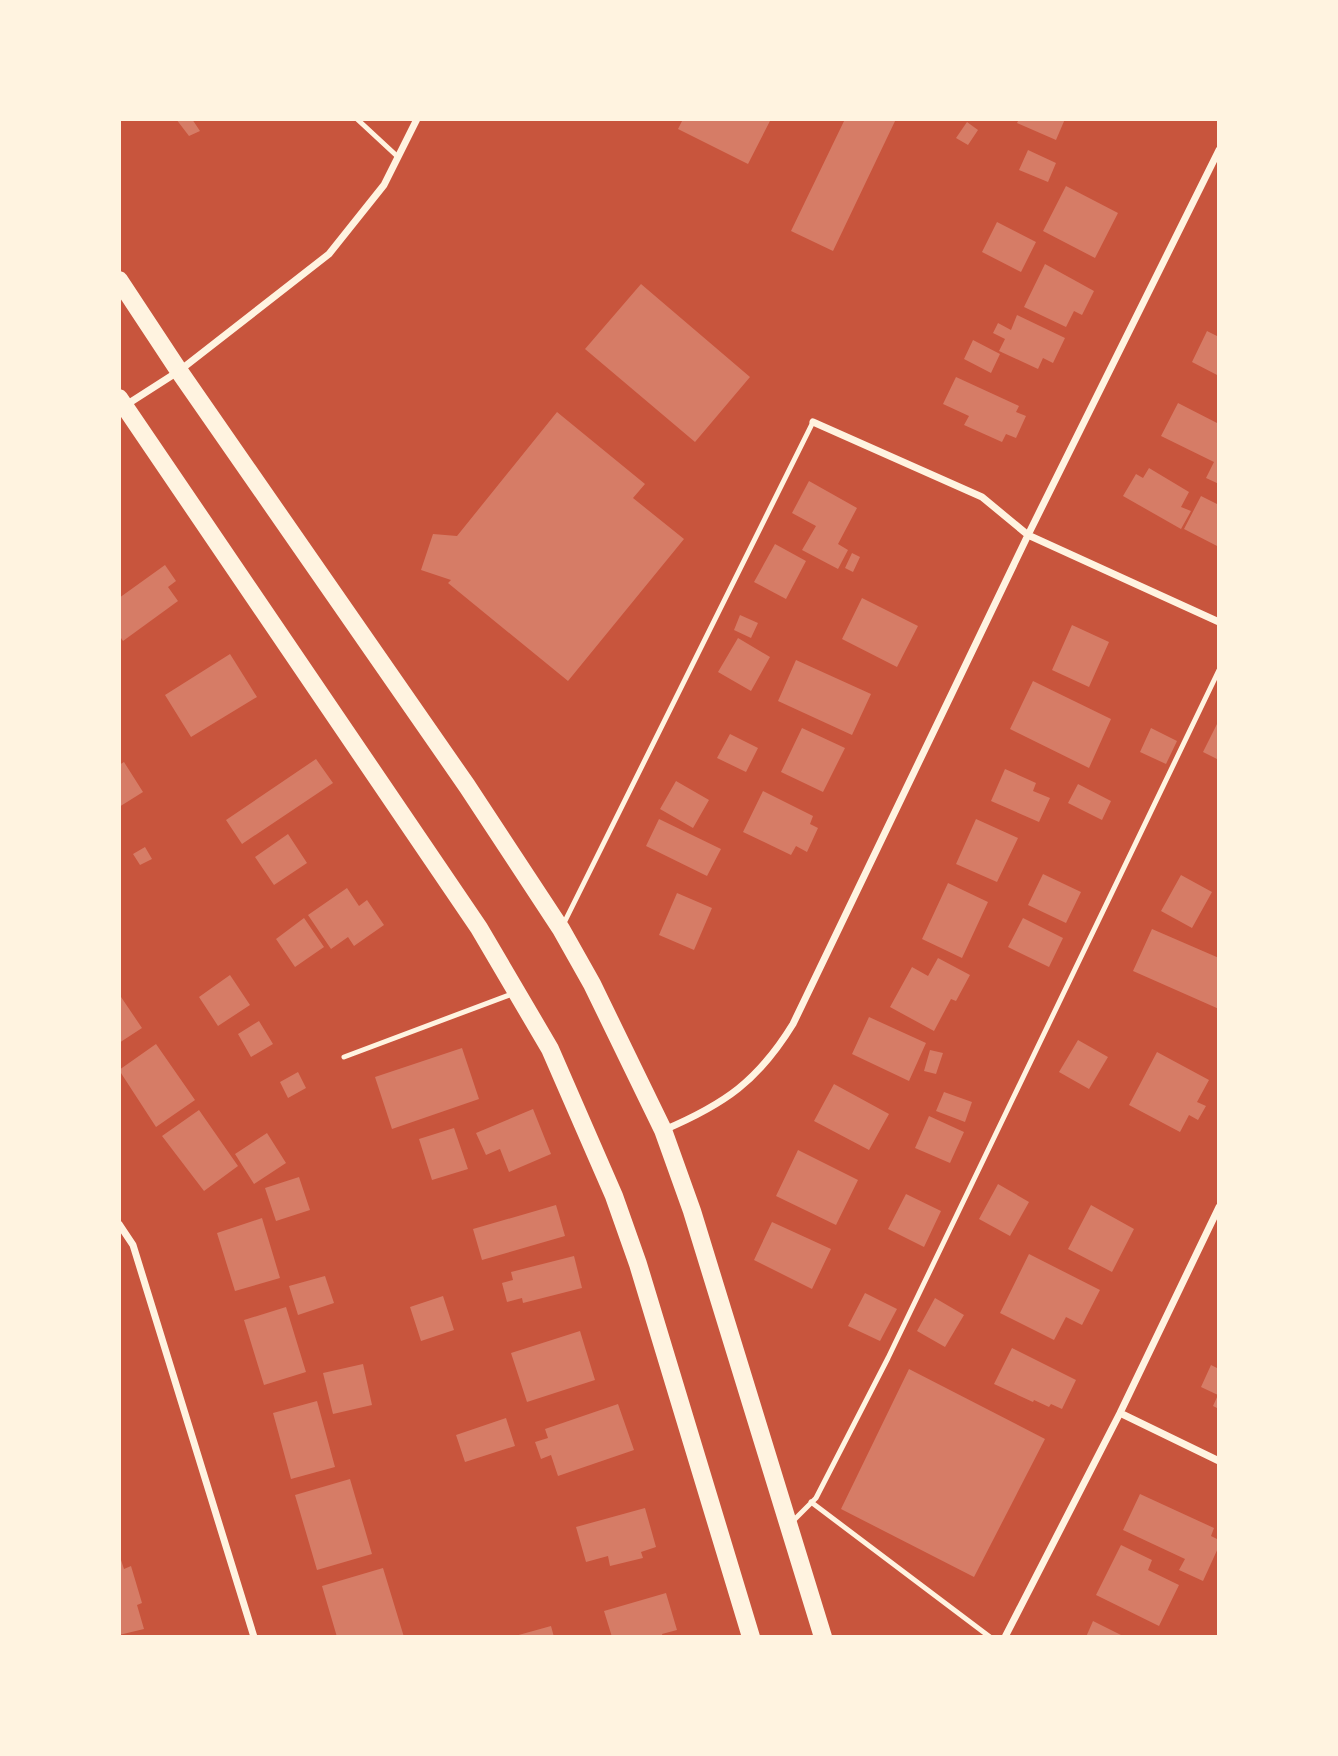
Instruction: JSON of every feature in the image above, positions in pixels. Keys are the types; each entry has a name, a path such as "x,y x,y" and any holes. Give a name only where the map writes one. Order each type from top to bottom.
{"main road":[{"path":"119,280 179,372 467,786 561,929 592,984 663,1130 692,1211 823,1637"},
{"path":"121,405 479,928 550,1049 614,1196 638,1264 751,1637"}],"street":[{"path":"121,405 179,372 329,254 384,185 417,119"},
{"path":"663,1130 726,1099 756,1077 774,1055 799,1012 1028,535 1219,150"},
{"path":"813,422 982,497 1028,535 1219,622"},
{"path":"1005,1637 1120,1413 1219,1207"},
{"path":"119,1224 133,1245 254,1637"},
{"path":"1120,1413 1219,1461"}],"lane":[{"path":"357,119 398,157"},
{"path":"561,929 813,422"},
{"path":"789,1526 811,1502 888,1358 1219,670"},
{"path":"344,1057 518,991"},
{"path":"811,1502 990,1637"}],"building":[{"path":"176,119 192,119 200,131 189,136"},
{"path":"683,119 771,119 748,164 678,129"},
{"path":"845,119 896,119 833,251 791,231"},
{"path":"1019,119 1065,119 1056,140 1017,123"},
{"path":"967,122 978,130 968,145 956,138"},
{"path":"1028,150 1056,163 1048,182 1019,170"},
{"path":"1066,186 1118,213 1095,258 1043,231"},
{"path":"997,222 1036,242 1021,272 982,252"},
{"path":"1045,264 1094,291 1082,315 1074,311 1066,327 1024,307"},
{"path":"641,284 750,377 695,442 585,349"},
{"path":"1017,315 1065,338 1053,363 1043,358 1038,369 999,351 1005,339 993,333 998,323 1011,330"},
{"path":"1207,331 1219,337 1219,376 1192,362"},
{"path":"973,340 1000,354 991,373 964,359"},
{"path":"956,377 1019,406 1016,412 1026,416 1016,438 1006,434 1002,442 964,425 969,416 943,404"},
{"path":"1178,403 1219,424 1219,484 1206,478 1214,462 1161,436"},
{"path":"557,412 645,484 633,498 684,539 568,681 448,583 451,580 421,570 433,534 457,536"},
{"path":"1149,468 1189,492 1181,507 1191,511 1181,529 1123,496 1136,474 1143,478"},
{"path":"809,481 857,508 838,544 848,550 838,569 802,550 816,526 792,513"},
{"path":"1201,496 1219,505 1219,547 1184,529"},
{"path":"775,544 806,561 786,599 754,582"},
{"path":"852,553 860,557 853,572 845,568"},
{"path":"165,565 176,581 168,587 178,601 123,641 119,635 119,598"},
{"path":"862,598 918,626 897,667 842,639"},
{"path":"740,615 758,623 751,638 734,630"},
{"path":"1072,625 1109,642 1089,687 1052,670"},
{"path":"738,638 770,657 751,691 718,672"},
{"path":"230,654 257,697 191,737 165,695"},
{"path":"796,660 871,694 852,735 778,701"},
{"path":"1033,681 1111,719 1089,768 1010,729"},
{"path":"1219,720 1219,760 1203,752"},
{"path":"802,728 845,748 823,792 781,772"},
{"path":"1151,728 1177,741 1166,764 1140,752"},
{"path":"730,734 758,748 746,772 717,758"},
{"path":"316,759 333,783 242,844 226,820"},
{"path":"124,762 143,792 119,807 119,765"},
{"path":"1005,769 1036,783 1033,791 1050,798 1039,822 991,801"},
{"path":"676,781 709,800 693,828 660,809"},
{"path":"1078,784 1111,801 1102,820 1068,803"},
{"path":"763,791 813,816 810,824 818,828 807,852 796,846 791,855 743,832"},
{"path":"659,819 721,849 707,876 646,846"},
{"path":"976,819 1018,838 997,882 956,864"},
{"path":"288,834 307,863 274,885 255,857"},
{"path":"145,847 152,859 140,865 133,854"},
{"path":"1043,874 1081,892 1066,923 1028,905"},
{"path":"1181,875 1212,892 1192,928 1161,911"},
{"path":"948,883 988,902 962,958 922,939"},
{"path":"347,888 359,906 367,900 384,925 354,946 348,937 331,949 308,915"},
{"path":"677,893 712,908 694,950 659,935"},
{"path":"304,918 324,947 295,967 276,939"},
{"path":"1023,918 1063,938 1049,967 1008,947"},
{"path":"1152,929 1219,958 1219,1009 1133,971"},
{"path":"938,958 970,975 956,1001 951,999 934,1031 890,1007 912,967 928,976"},
{"path":"230,975 250,1005 218,1026 199,997"},
{"path":"119,994 142,1028 119,1043"},
{"path":"869,1017 926,1043 909,1081 852,1054"},
{"path":"259,1021 273,1044 251,1057 238,1034"},
{"path":"1078,1040 1108,1057 1089,1089 1059,1072"},
{"path":"156,1044 195,1100 156,1127 119,1070"},
{"path":"462,1048 479,1099 392,1129 375,1077"},
{"path":"930,1050 943,1053 936,1074 924,1071"},
{"path":"1157,1052 1209,1080 1197,1102 1206,1106 1198,1120 1189,1115 1180,1132 1129,1105"},
{"path":"298,1072 306,1088 288,1098 280,1082"},
{"path":"834,1084 889,1114 869,1150 814,1121"},
{"path":"944,1092 972,1102 965,1122 936,1111"},
{"path":"533,1109 551,1154 509,1172 500,1149 486,1155 476,1133"},
{"path":"199,1110 238,1166 204,1191 162,1136"},
{"path":"929,1116 964,1132 950,1163 915,1148"},
{"path":"454,1128 468,1169 432,1180 419,1139"},
{"path":"267,1133 286,1163 254,1184 235,1154"},
{"path":"798,1150 858,1180 836,1225 776,1196"},
{"path":"299,1177 310,1210 276,1221 265,1188"},
{"path":"998,1184 1029,1202 1010,1236 979,1219"},
{"path":"906,1194 941,1211 924,1247 888,1229"},
{"path":"556,1205 565,1236 482,1260 473,1229"},
{"path":"1091,1205 1134,1229 1112,1272 1068,1249"},
{"path":"262,1218 280,1278 235,1291 217,1233"},
{"path":"772,1222 831,1249 812,1289 754,1260"},
{"path":"1029,1254 1100,1290 1082,1325 1066,1317 1054,1340 1000,1313"},
{"path":"574,1256 582,1288 523,1303 522,1298 507,1302 502,1283 513,1280 511,1272"},
{"path":"325,1276 334,1303 298,1315 289,1286"},
{"path":"865,1293 897,1309 880,1341 848,1326"},
{"path":"443,1296 454,1330 421,1341 410,1307"},
{"path":"935,1298 964,1315 945,1347 917,1331"},
{"path":"286,1307 306,1372 264,1385 244,1320"},
{"path":"580,1331 595,1380 527,1402 511,1353"},
{"path":"1012,1348 1076,1380 1062,1409 1051,1404 1049,1407 1034,1400 1033,1402 994,1384"},
{"path":"363,1364 372,1405 333,1414 323,1373"},
{"path":"1211,1365 1219,1369 1219,1409 1213,1406 1218,1395 1201,1387"},
{"path":"909,1369 1045,1439 974,1577 841,1509"},
{"path":"317,1401 335,1467 291,1479 273,1413"},
{"path":"618,1404 634,1450 558,1476 551,1455 541,1459 535,1442 548,1438 545,1429"},
{"path":"506,1418 515,1446 465,1462 456,1435"},
{"path":"350,1479 372,1554 317,1570 295,1495"},
{"path":"1140,1494 1214,1528 1211,1536 1219,1540 1219,1546 1203,1581 1179,1570 1185,1559 1123,1530"},
{"path":"645,1508 656,1547 641,1552 643,1558 610,1566 608,1556 586,1562 576,1527"},
{"path":"1121,1545 1152,1560 1148,1570 1179,1585 1159,1626 1096,1595"},
{"path":"119,1554 124,1569 131,1566 142,1603 137,1605 144,1629 119,1635"},
{"path":"383,1568 404,1637 337,1637 322,1586"},
{"path":"666,1593 677,1630 662,1634 663,1637 612,1637 604,1611"},
{"path":"1093,1621 1125,1637 1086,1637"},
{"path":"551,1626 554,1637 515,1637 515,1636"}]}
